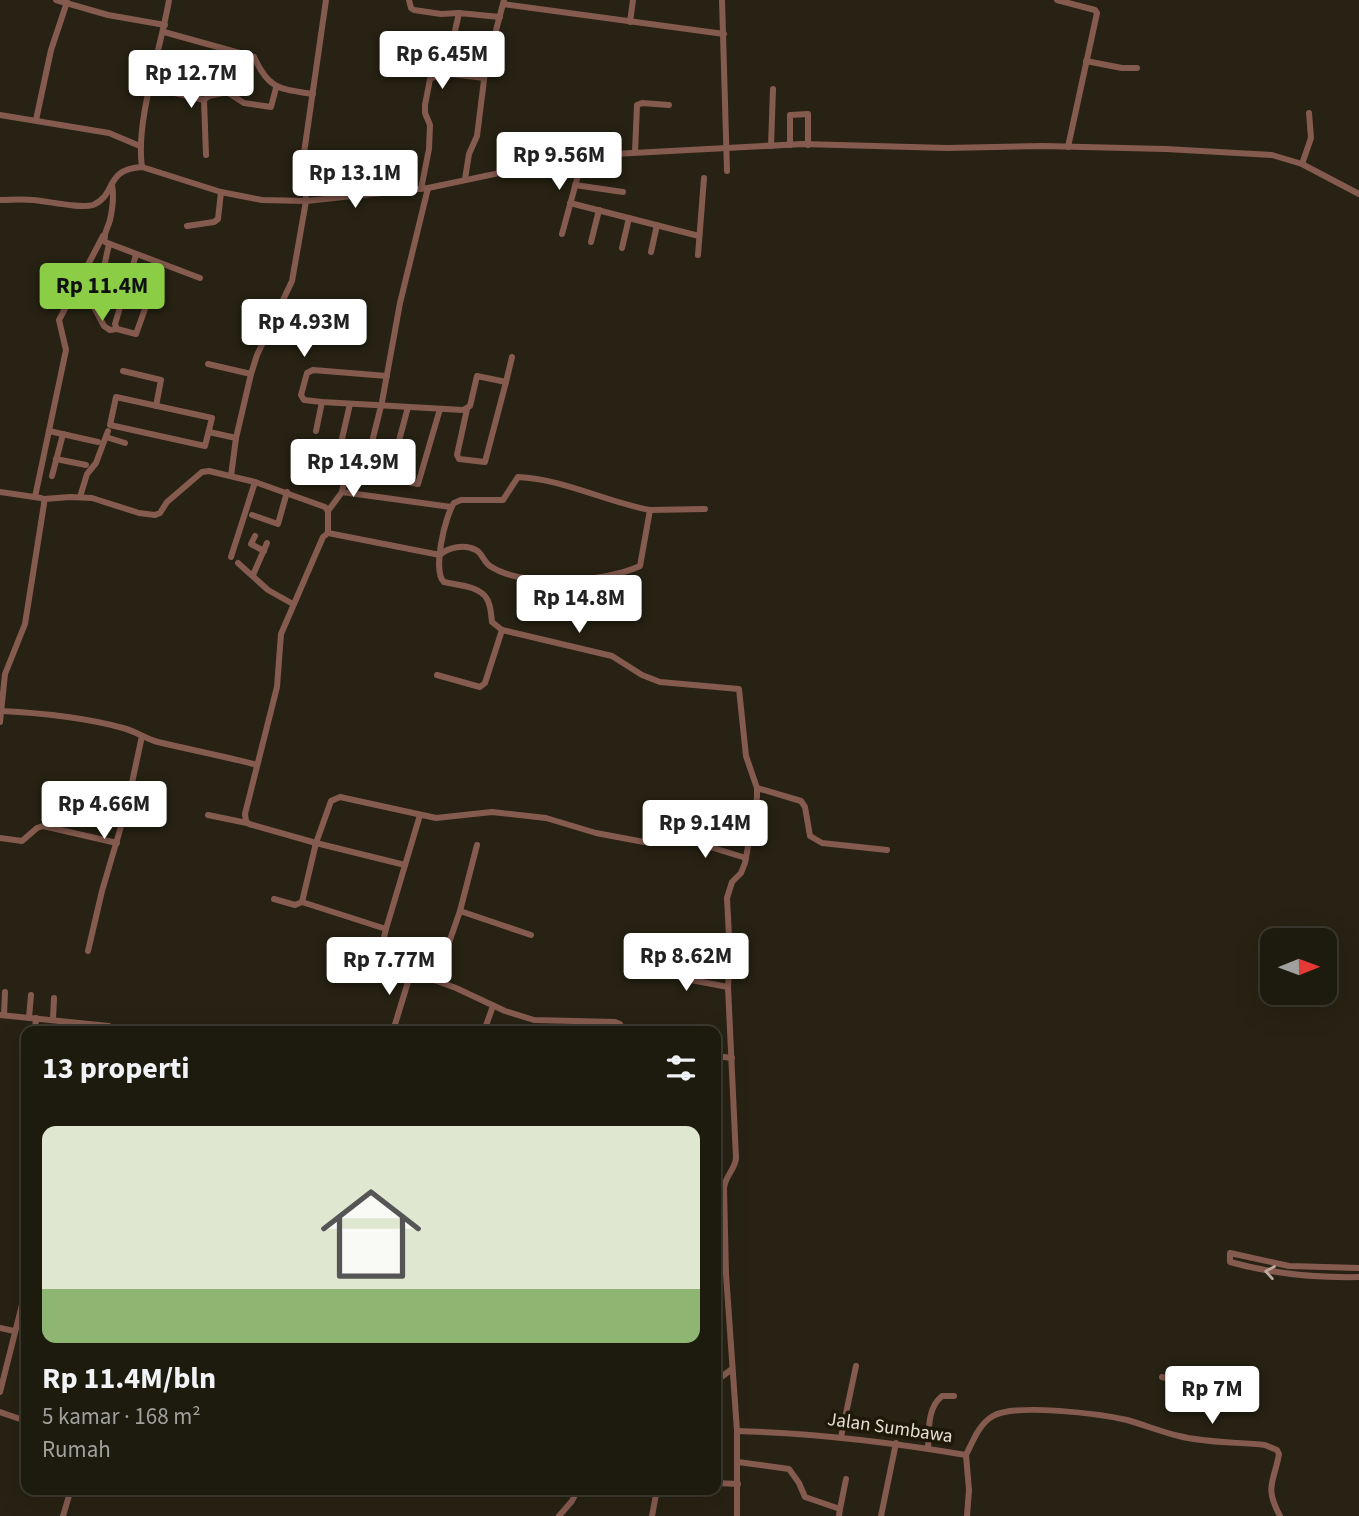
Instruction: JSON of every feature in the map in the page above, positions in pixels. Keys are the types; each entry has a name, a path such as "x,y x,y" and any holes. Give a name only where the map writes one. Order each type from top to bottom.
{"street":[{"path":"57,0 164,28 254,57 260,70 276,88 313,94"},
{"path":"142,167 141,146 150,87 169,0"},
{"path":"231,476 236,438 251,374 257,355 292,281 306,201 304,153 326,0"},
{"path":"409,0 414,10 500,17"},
{"path":"630,22 633,0"},
{"path":"722,0 727,171"},
{"path":"1057,0 1096,10 1068,147"},
{"path":"36,120 51,50 67,2"},
{"path":"465,179 469,154 477,136 484,78 504,2 724,34"},
{"path":"444,73 459,13"},
{"path":"1086,61 1137,68"},
{"path":"440,409 418,484 366,472 425,189 430,125 425,105 430,79 444,73 484,78"},
{"path":"150,87 204,100"},
{"path":"204,100 209,96 227,92 244,103 271,107 276,88"},
{"path":"771,146 773,89"},
{"path":"204,100 206,155"},
{"path":"635,152 637,105 668,105"},
{"path":"1302,163 1311,138 1309,113"},
{"path":"790,145 790,115 808,114 808,145"},
{"path":"0,115 109,133 141,146"},
{"path":"0,200 28,199 89,206 99,201 122,171 142,167 221,192 262,200 306,201 425,189 583,157 790,145 1068,147 1259,153 1302,163 1359,194"},
{"path":"562,234 583,157"},
{"path":"698,255 704,178"},
{"path":"35,497 66,350 59,320 110,223 115,197 112,184"},
{"path":"575,185 623,192"},
{"path":"187,226 218,219 221,192"},
{"path":"570,203 699,236"},
{"path":"591,242 598,210"},
{"path":"622,248 629,218"},
{"path":"651,253 657,225"},
{"path":"103,236 109,244 200,278"},
{"path":"109,244 95,309 104,326 110,330 136,334 161,264"},
{"path":"117,329 115,324 136,255"},
{"path":"506,382 477,376 467,409 457,456 459,458 485,462 506,382 512,357"},
{"path":"208,364 251,374"},
{"path":"123,371 161,380 156,405"},
{"path":"387,376 310,371 307,373 302,398 350,404 467,409"},
{"path":"116,397 156,405 212,418 205,446 110,425 116,397"},
{"path":"316,431 322,402"},
{"path":"341,443 350,404"},
{"path":"389,478 408,407"},
{"path":"49,430 98,442"},
{"path":"209,432 236,438"},
{"path":"52,475 63,434"},
{"path":"80,497 87,474 96,463 107,434 125,443"},
{"path":"56,459 86,465"},
{"path":"0,492 44,499 92,498 139,513 155,515 202,472 255,482 325,507 328,511"},
{"path":"328,533 328,511 342,492 346,472"},
{"path":"705,509 650,510 631,507 570,487 516,478 503,500 461,500 454,503 440,555 440,579 468,587 485,596 492,622 502,630 605,654 660,682 739,689 746,756 757,788 746,858 728,892 728,988 736,1162 724,1185 737,1431 737,1516"},
{"path":"232,557 255,482"},
{"path":"252,515 278,524 287,492"},
{"path":"342,492 451,508"},
{"path":"0,722 5,674 24,630 44,499"},
{"path":"249,824 244,818 277,687 281,634 323,537 328,533 440,555 453,548 472,549 479,552 490,566 531,578 580,580 612,575 640,566 650,510"},
{"path":"255,536 251,544 264,551"},
{"path":"253,575 267,543"},
{"path":"238,563 292,607"},
{"path":"437,675 480,687 485,682 502,630"},
{"path":"1,712 76,717 126,729 158,742 257,765"},
{"path":"88,951 142,736"},
{"path":"757,788 801,801 805,807 810,836 822,843 887,850"},
{"path":"302,902 316,843 331,801 336,798 442,818 492,812 546,818 596,833 644,842"},
{"path":"208,815 405,865"},
{"path":"420,815 386,929 380,953 382,960 493,1006 542,1021 615,1022 621,1026"},
{"path":"0,838 22,841 43,826 117,843"},
{"path":"671,835 746,858"},
{"path":"436,981 460,911 477,845"},
{"path":"274,899 295,905 302,902 386,929"},
{"path":"460,911 531,935"},
{"path":"653,969 728,988"},
{"path":"394,1026 411,971"},
{"path":"5,992 2,1015 53,1019 79,1026"},
{"path":"31,995 34,1026"},
{"path":"53,1019 54,998"},
{"path":"486,1026 493,1006"},
{"path":"60,1026 61,1021"},
{"path":"721,1057 732,1058"},
{"path":"1359,1268 1304,1268 1230,1253 1230,1262 1263,1271 1303,1276 1359,1277"},
{"path":"721,1256 726,1256"},
{"path":"1303,1276 1304,1268"},
{"path":"0,1391 21,1307"},
{"path":"17,1321 21,1323"},
{"path":"0,1328 14,1332"},
{"path":"841,1437 856,1366"},
{"path":"721,1377 732,1368"},
{"path":"1162,1377 1210,1384 1229,1393 1237,1403"},
{"path":"928,1448 933,1406 942,1396 954,1396"},
{"name":"Jalan Sumbawa","path":"737,1431 800,1432 896,1443 966,1455 979,1428 995,1414 1012,1410 1112,1417 1178,1436 1265,1445 1277,1450 1279,1454 1270,1491 1280,1516"},
{"path":"0,1412 21,1419"},
{"path":"881,1516 896,1443"},
{"path":"966,1455 969,1490 967,1516"},
{"path":"738,1462 789,1469 805,1497 840,1513 846,1479"},
{"path":"721,1483 738,1484"},
{"path":"63,1516 69,1495"},
{"path":"559,1516 575,1495"},
{"path":"652,1516 656,1495"}]}
